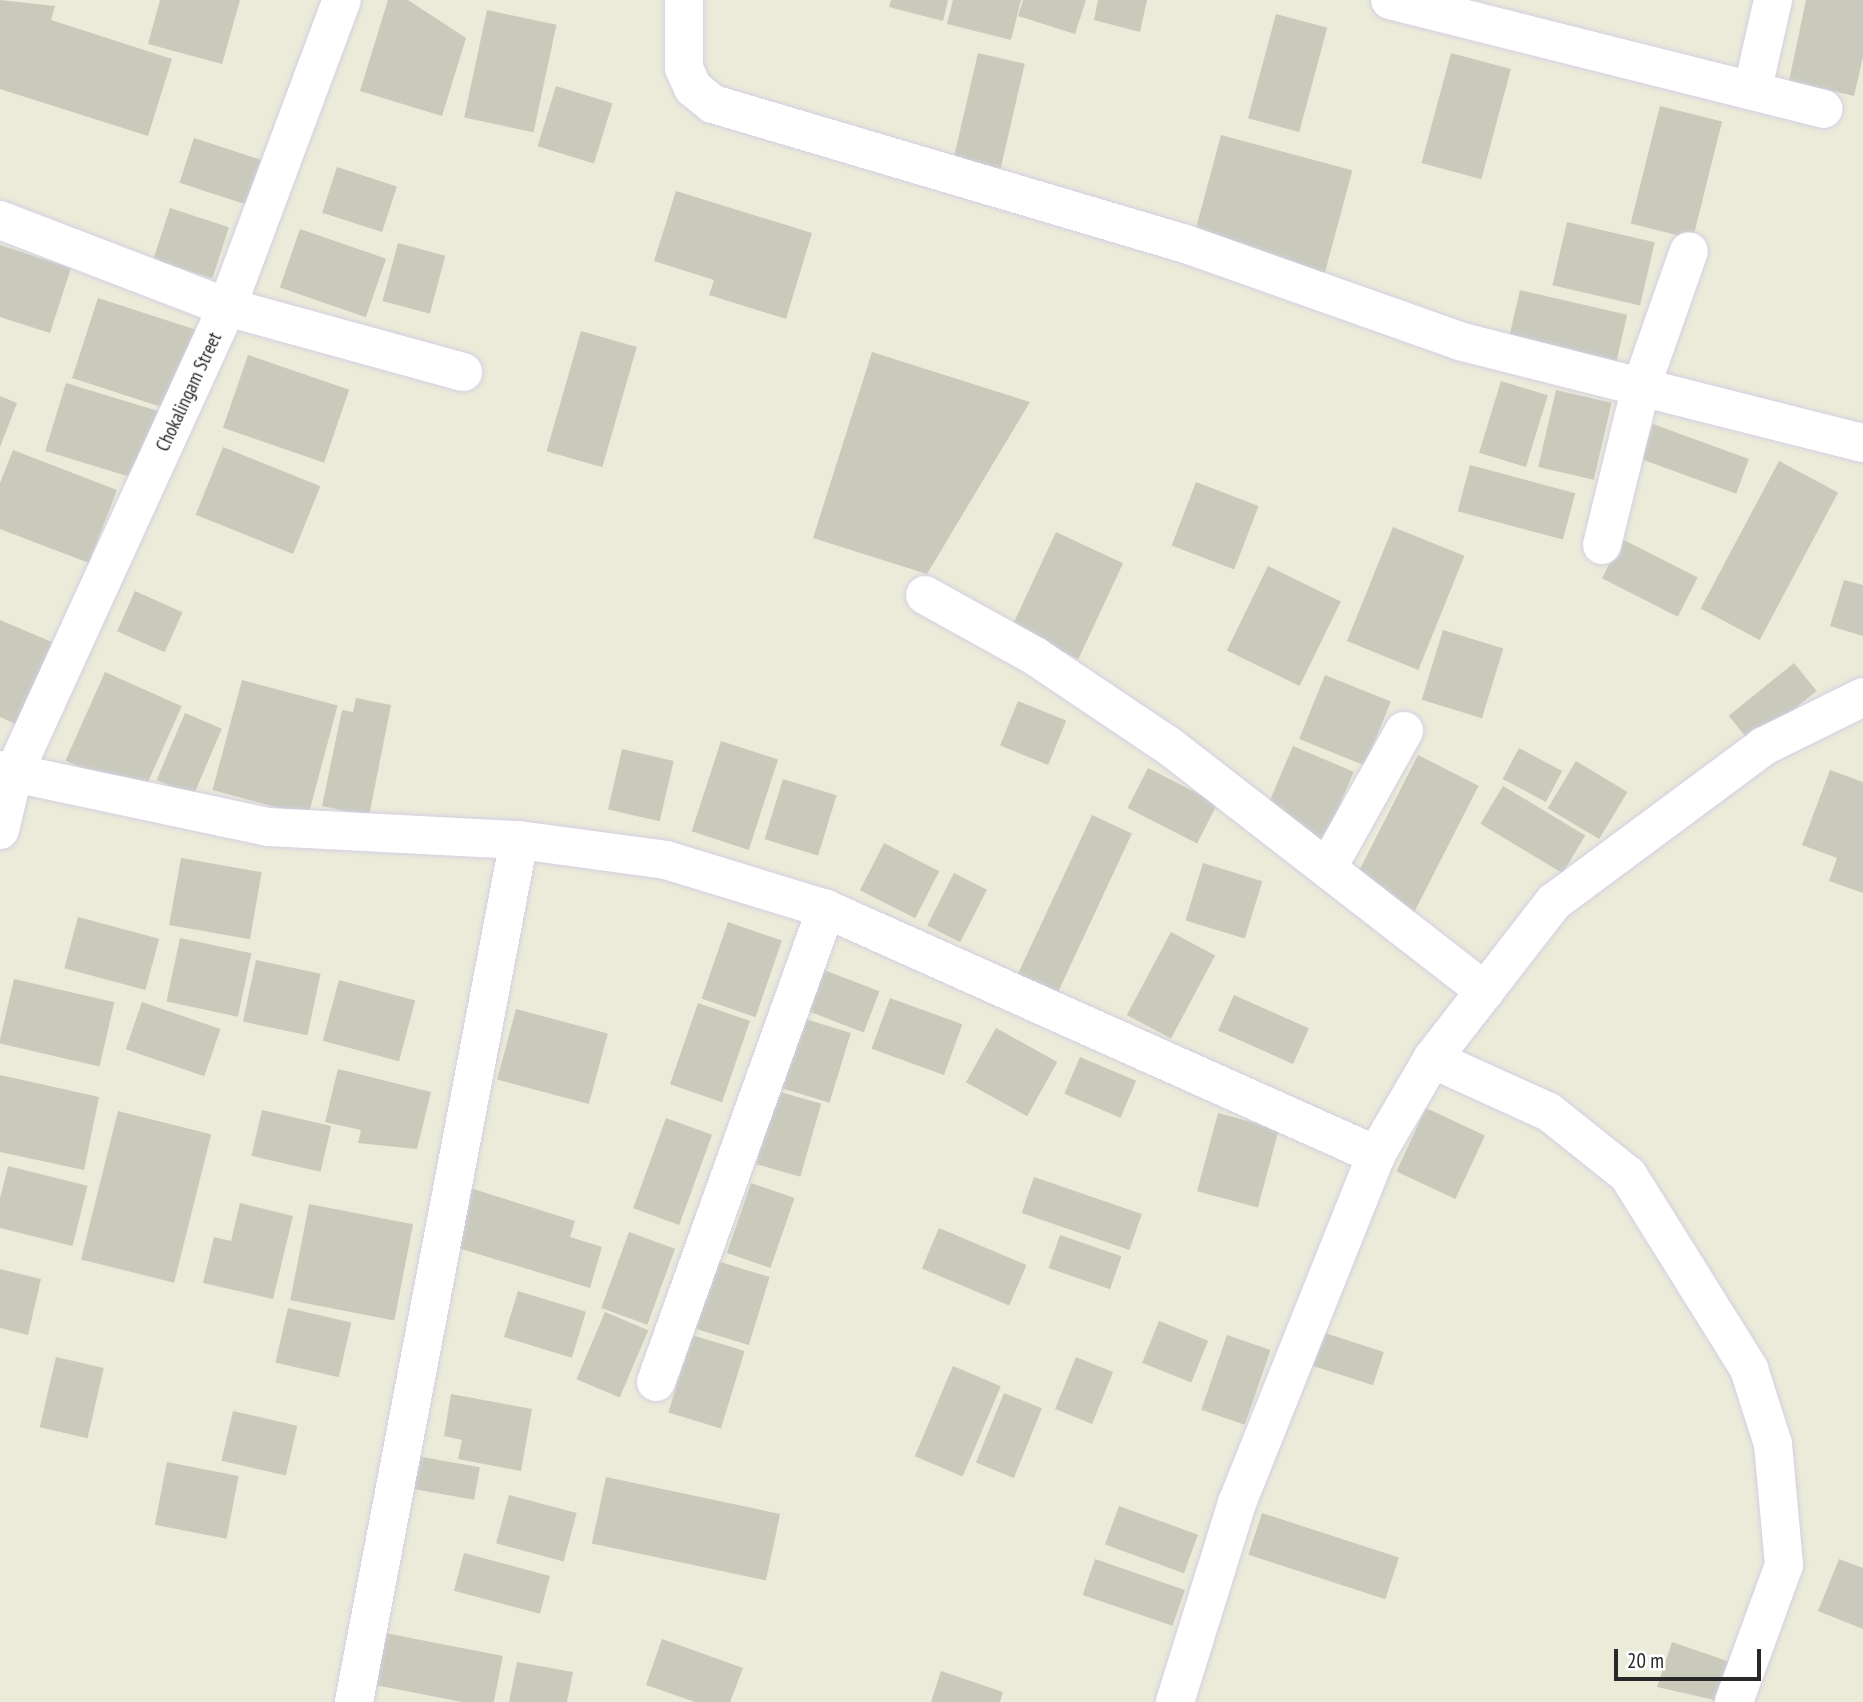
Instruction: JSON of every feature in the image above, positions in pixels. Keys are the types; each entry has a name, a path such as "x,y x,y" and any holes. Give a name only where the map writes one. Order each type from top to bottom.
{"street":[{"name":"Chokalingam Street","path":"0,830 7,772 228,307 342,0"},
{"path":"684,0 684,68 693,88 713,104 1183,243 1459,341 1640,390 1863,443"},
{"path":"1390,0 1435,7 1824,109"},
{"path":"1753,89 1773,0"},
{"path":"0,220 228,307 463,372"},
{"path":"1602,545 1640,390 1689,251"},
{"path":"925,595 1035,656 1169,746 1328,866 1485,990"},
{"path":"1175,1702 1237,1503 1376,1155 1432,1059 1554,902 1764,746 1863,697"},
{"path":"1328,866 1404,731"},
{"path":"7,772 268,827 519,840 666,860 826,909 1376,1155"},
{"path":"354,1702 519,840"},
{"path":"656,1382 826,909"},
{"path":"1432,1059 1549,1112 1628,1175 1749,1369 1773,1444 1784,1565 1734,1702"}],"building":[{"path":"0,0 55,6 51,20 172,59 148,136 0,89"},
{"path":"160,0 240,0 222,64 148,44"},
{"path":"388,0 408,0 466,38 442,116 360,91"},
{"path":"891,0 948,0 943,21 889,7"},
{"path":"953,0 1021,0 1011,40 947,24"},
{"path":"1023,0 1086,0 1075,34 1018,16"},
{"path":"1098,0 1147,0 1140,32 1094,20"},
{"path":"1806,0 1863,0 1863,57 1854,96 1789,81"},
{"path":"487,10 556,25 534,132 464,118"},
{"path":"1276,14 1327,28 1299,132 1248,118"},
{"path":"978,53 1025,64 999,175 952,164"},
{"path":"1451,53 1511,69 1481,179 1421,163"},
{"path":"556,86 612,103 594,163 538,146"},
{"path":"1660,106 1722,121 1693,239 1631,223"},
{"path":"1221,135 1352,170 1323,280 1191,245"},
{"path":"194,138 262,160 247,205 179,183"},
{"path":"337,167 397,186 382,232 322,213"},
{"path":"676,191 812,233 786,319 709,295 714,280 654,261"},
{"path":"170,208 229,227 212,279 153,259"},
{"path":"1567,222 1655,242 1640,306 1552,285"},
{"path":"300,229 386,259 366,317 280,288"},
{"path":"398,243 445,256 430,314 382,301"},
{"path":"0,245 71,268 50,333 0,317"},
{"path":"1520,290 1627,315 1614,371 1507,347"},
{"path":"98,298 196,330 170,410 72,378"},
{"path":"581,331 637,347 602,467 547,451"},
{"path":"872,352 1030,402 927,574 813,538"},
{"path":"248,355 349,390 324,463 223,428"},
{"path":"1501,381 1548,395 1526,467 1479,453"},
{"path":"66,383 158,411 137,479 45,451"},
{"path":"1556,390 1612,403 1594,480 1538,467"},
{"path":"0,396 17,403 0,447"},
{"path":"1653,424 1749,459 1736,494 1640,459"},
{"path":"223,447 320,486 293,554 196,515"},
{"path":"13,450 117,490 89,563 0,529 0,483"},
{"path":"1779,461 1838,492 1760,640 1701,608"},
{"path":"1470,465 1575,493 1563,540 1458,511"},
{"path":"1196,482 1259,506 1234,569 1172,545"},
{"path":"1393,527 1464,556 1418,670 1347,641"},
{"path":"1056,532 1123,563 1078,659 1011,628"},
{"path":"1622,539 1698,578 1678,617 1602,578"},
{"path":"1268,566 1341,602 1300,686 1227,650"},
{"path":"1844,580 1863,585 1863,636 1830,626"},
{"path":"135,591 183,612 165,652 117,631"},
{"path":"0,620 59,645 25,728 0,717"},
{"path":"1443,630 1503,648 1482,718 1422,700"},
{"path":"1794,663 1817,691 1751,744 1729,716"},
{"path":"105,672 182,706 142,795 66,761"},
{"path":"1325,675 1391,702 1365,766 1299,739"},
{"path":"242,680 338,706 308,816 212,790"},
{"path":"356,698 391,705 369,816 322,806 342,710 353,712"},
{"path":"1018,701 1066,720 1048,765 1000,746"},
{"path":"185,713 222,729 193,796 156,780"},
{"path":"721,741 778,760 749,850 692,831"},
{"path":"1293,746 1354,772 1325,840 1264,814"},
{"path":"1519,748 1562,771 1546,802 1503,779"},
{"path":"622,749 674,761 660,821 608,809"},
{"path":"1418,755 1479,786 1414,913 1353,882"},
{"path":"1576,761 1627,792 1599,839 1548,808"},
{"path":"1148,768 1217,803 1197,844 1128,808"},
{"path":"1830,770 1863,782 1863,893 1829,881 1837,858 1802,845"},
{"path":"783,779 837,795 818,856 765,839"},
{"path":"1503,786 1585,835 1563,873 1480,824"},
{"path":"1092,815 1132,834 1055,999 1015,981"},
{"path":"884,843 939,871 915,918 860,890"},
{"path":"181,858 262,872 250,939 169,925"},
{"path":"1203,863 1262,881 1245,939 1185,920"},
{"path":"954,873 987,890 960,942 927,926"},
{"path":"78,917 159,939 145,990 64,968"},
{"path":"728,922 782,941 756,1017 702,999"},
{"path":"1171,932 1215,955 1171,1038 1127,1015"},
{"path":"180,938 251,953 238,1017 166,1002"},
{"path":"256,960 321,974 307,1035 243,1022"},
{"path":"816,967 879,991 864,1032 800,1008"},
{"path":"14,979 114,1002 100,1066 0,1044"},
{"path":"339,980 415,1000 399,1061 323,1041"},
{"path":"1234,995 1309,1028 1293,1064 1218,1031"},
{"path":"890,998 962,1024 944,1075 872,1049"},
{"path":"142,1002 220,1029 204,1076 126,1049"},
{"path":"698,1003 750,1021 722,1102 670,1084"},
{"path":"516,1009 608,1034 589,1104 497,1080"},
{"path":"802,1018 851,1033 829,1103 781,1088"},
{"path":"996,1028 1057,1062 1027,1116 966,1082"},
{"path":"1080,1057 1136,1081 1121,1118 1064,1094"},
{"path":"338,1069 431,1092 417,1149 358,1143 361,1130 325,1122"},
{"path":"0,1075 99,1097 84,1170 0,1152"},
{"path":"777,1091 821,1104 800,1177 756,1164"},
{"path":"1426,1108 1485,1135 1455,1199 1396,1171"},
{"path":"262,1110 331,1126 321,1172 251,1156"},
{"path":"118,1111 211,1134 174,1283 81,1259"},
{"path":"1218,1113 1279,1129 1258,1208 1197,1191"},
{"path":"666,1118 712,1135 679,1225 633,1208"},
{"path":"8,1166 88,1186 73,1246 0,1228 0,1198"},
{"path":"1034,1177 1142,1214 1129,1250 1022,1213"},
{"path":"751,1183 794,1198 770,1268 727,1253"},
{"path":"470,1188 575,1221 570,1237 602,1247 590,1288 452,1246"},
{"path":"240,1203 293,1216 273,1299 203,1283 214,1237 231,1241"},
{"path":"309,1204 413,1224 394,1320 290,1300"},
{"path":"939,1228 1026,1265 1009,1306 922,1269"},
{"path":"629,1232 675,1249 647,1325 601,1308"},
{"path":"1060,1235 1121,1256 1110,1289 1049,1268"},
{"path":"717,1261 770,1277 749,1345 696,1329"},
{"path":"0,1269 41,1279 28,1335 0,1328"},
{"path":"518,1291 586,1312 572,1358 504,1337"},
{"path":"288,1308 351,1323 339,1377 275,1363"},
{"path":"605,1312 648,1330 620,1398 576,1379"},
{"path":"1159,1321 1208,1341 1191,1383 1142,1363"},
{"path":"1322,1332 1384,1352 1373,1385 1311,1365"},
{"path":"692,1335 745,1351 721,1429 668,1412"},
{"path":"1227,1335 1270,1350 1245,1425 1201,1410"},
{"path":"56,1357 104,1368 88,1438 40,1427"},
{"path":"1076,1357 1113,1372 1092,1424 1055,1409"},
{"path":"953,1366 1001,1386 963,1477 915,1456"},
{"path":"1004,1393 1042,1408 1014,1478 976,1463"},
{"path":"451,1394 532,1409 521,1471 458,1459 462,1440 444,1436"},
{"path":"233,1411 297,1426 286,1476 222,1461"},
{"path":"405,1454 480,1467 474,1500 399,1486"},
{"path":"167,1462 239,1476 226,1539 155,1525"},
{"path":"606,1477 780,1514 766,1581 592,1544"},
{"path":"509,1495 577,1513 564,1561 496,1543"},
{"path":"1119,1506 1198,1535 1184,1573 1105,1545"},
{"path":"1262,1513 1399,1557 1385,1599 1248,1555"},
{"path":"464,1553 550,1576 540,1614 454,1591"},
{"path":"1095,1559 1185,1590 1172,1626 1083,1595"},
{"path":"1839,1559 1863,1568 1863,1629 1818,1611"},
{"path":"385,1633 503,1656 494,1702 462,1702 375,1685"},
{"path":"662,1639 743,1668 730,1702 695,1702 646,1685"},
{"path":"1672,1642 1736,1664 1723,1702 1657,1687"},
{"path":"517,1662 573,1672 567,1702 509,1702"},
{"path":"941,1671 1003,1692 1000,1702 931,1702"}]}
